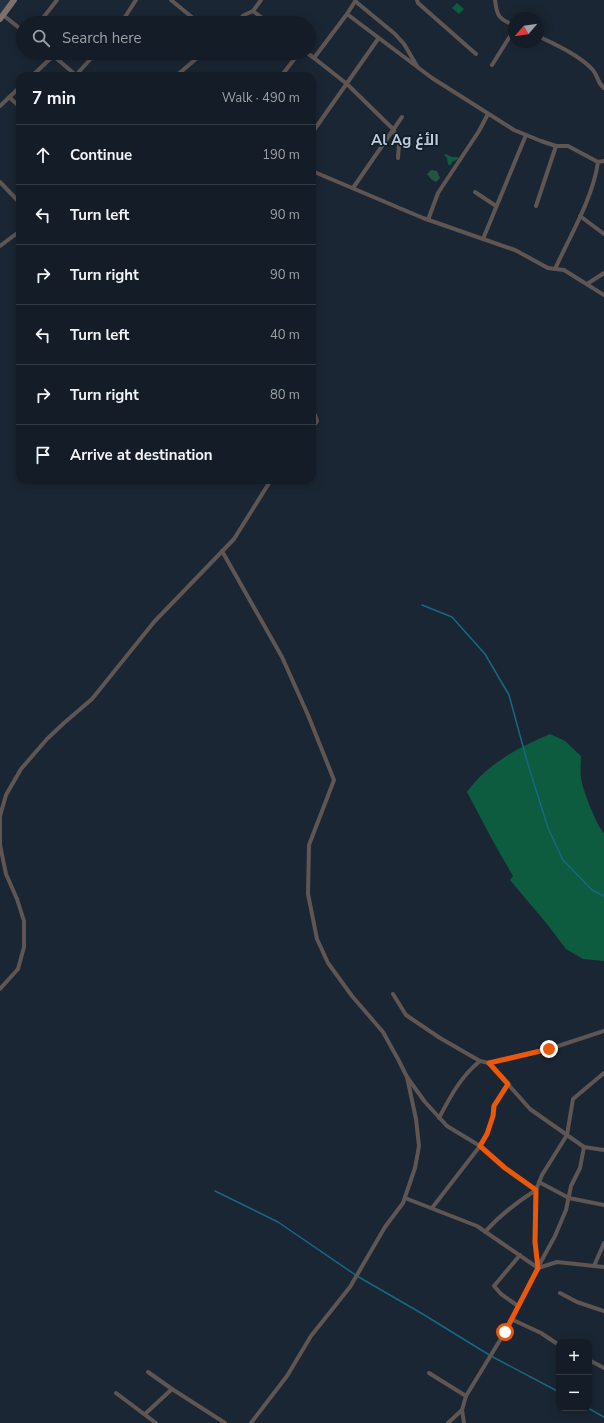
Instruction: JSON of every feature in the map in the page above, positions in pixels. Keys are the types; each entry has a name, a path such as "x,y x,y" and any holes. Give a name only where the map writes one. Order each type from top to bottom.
{"main road":[{"path":"2,17 14,0"}],"street":[{"path":"44,16 57,0"},
{"path":"126,16 136,0"},
{"path":"171,0 190,16"},
{"path":"242,16 253,11 261,0"},
{"path":"417,0 418,3 476,54"},
{"path":"495,0 498,14 502,20 508,22"},
{"path":"316,54 356,1 395,34 404,44 418,68"},
{"path":"253,11 260,16"},
{"path":"347,14 418,68 514,130 556,146 568,146 598,162 604,161"},
{"path":"2,17 16,26"},
{"path":"316,128 378,39"},
{"path":"544,39 568,52 591,67 596,72 598,82 604,88"},
{"path":"492,65 508,40"},
{"path":"36,72 46,60"},
{"path":"57,60 72,72"},
{"path":"80,72 90,60"},
{"path":"181,72 195,60"},
{"path":"284,72 294,60"},
{"path":"316,60 347,84 393,129 399,144 398,158"},
{"path":"0,106 16,91"},
{"path":"10,97 16,103"},
{"path":"428,220 438,193 479,131 488,114"},
{"path":"352,188 402,117"},
{"path":"483,239 526,135"},
{"path":"536,206 556,146"},
{"path":"555,269 591,193 597,174 598,162"},
{"path":"316,173 428,220 515,250 548,268 564,270 604,295"},
{"path":"0,182 16,199"},
{"path":"475,192 496,206"},
{"path":"580,216 604,234"},
{"path":"0,246 16,234"},
{"path":"587,284 604,273"},
{"path":"0,990 18,969 24,947 24,921 17,899 6,874 0,845 0,816 6,795 21,769 47,739 92,700 154,622 234,539 268,484"},
{"path":"222,551 282,657 308,715 334,780 309,845 308,894 317,939 328,963 352,996 383,1032 407,1077 439,1118 447,1126 480,1146 505,1168 536,1190"},
{"path":"393,994 406,1015 440,1038 480,1061 489,1063 549,1049 604,1031"},
{"path":"439,1118 454,1091 470,1069 480,1061"},
{"path":"489,1063 530,1109 584,1147 604,1150"},
{"path":"538,1268 535,1242 536,1190 539,1182 567,1135 573,1099 604,1073"},
{"path":"251,1423 287,1376 311,1336 350,1287 385,1227 405,1198 415,1168 418,1146 416,1119 407,1077"},
{"path":"432,1208 480,1146 487,1134 493,1116 494,1106 508,1084"},
{"path":"464,1423 462,1410 466,1396 511,1319 555,1236 566,1210 571,1186 580,1168 584,1147"},
{"path":"539,1182 569,1198 604,1205"},
{"path":"485,1232 494,1222 519,1201 536,1190"},
{"path":"405,1198 477,1226 538,1268"},
{"path":"594,1266 604,1243"},
{"path":"518,1306 501,1294 494,1286 520,1255"},
{"path":"538,1268 558,1262 604,1267"},
{"path":"560,1293 577,1302 604,1311"},
{"path":"511,1319 541,1333 556,1343"},
{"path":"592,1362 604,1368"},
{"path":"148,1372 225,1423"},
{"path":"429,1373 466,1396"},
{"path":"145,1414 172,1389"},
{"path":"116,1393 156,1423"},
{"path":"448,1423 462,1410"}],"shaded area":[{"path":"0,0 10,0 0,14"}],"green space":[{"path":"457,3 464,9 459,14 452,8"},
{"path":"446,154 452,157 458,157 458,159 449,165 447,158 444,155"},
{"path":"431,170 437,171 440,178 436,182 427,174"},
{"path":"550,734 565,741 581,756 581,775 584,790 594,816 604,833 604,961 583,959 566,949 510,880 513,876 467,792 484,773 504,757"}],"waterway":[{"path":"422,605 452,617 485,654 509,695 527,761 548,828 563,860 592,890 604,896"},
{"path":"215,1191 278,1222 357,1276 491,1356 556,1390"},
{"path":"592,1410 604,1417"}],"district":[{"name":"Al Ag الأغ","path":"405,140"}],"route":[{"path":"505,1332 538,1268 535,1242 536,1190 505,1168 480,1146 487,1134 493,1116 494,1106 508,1084 489,1063 549,1049"}]}
